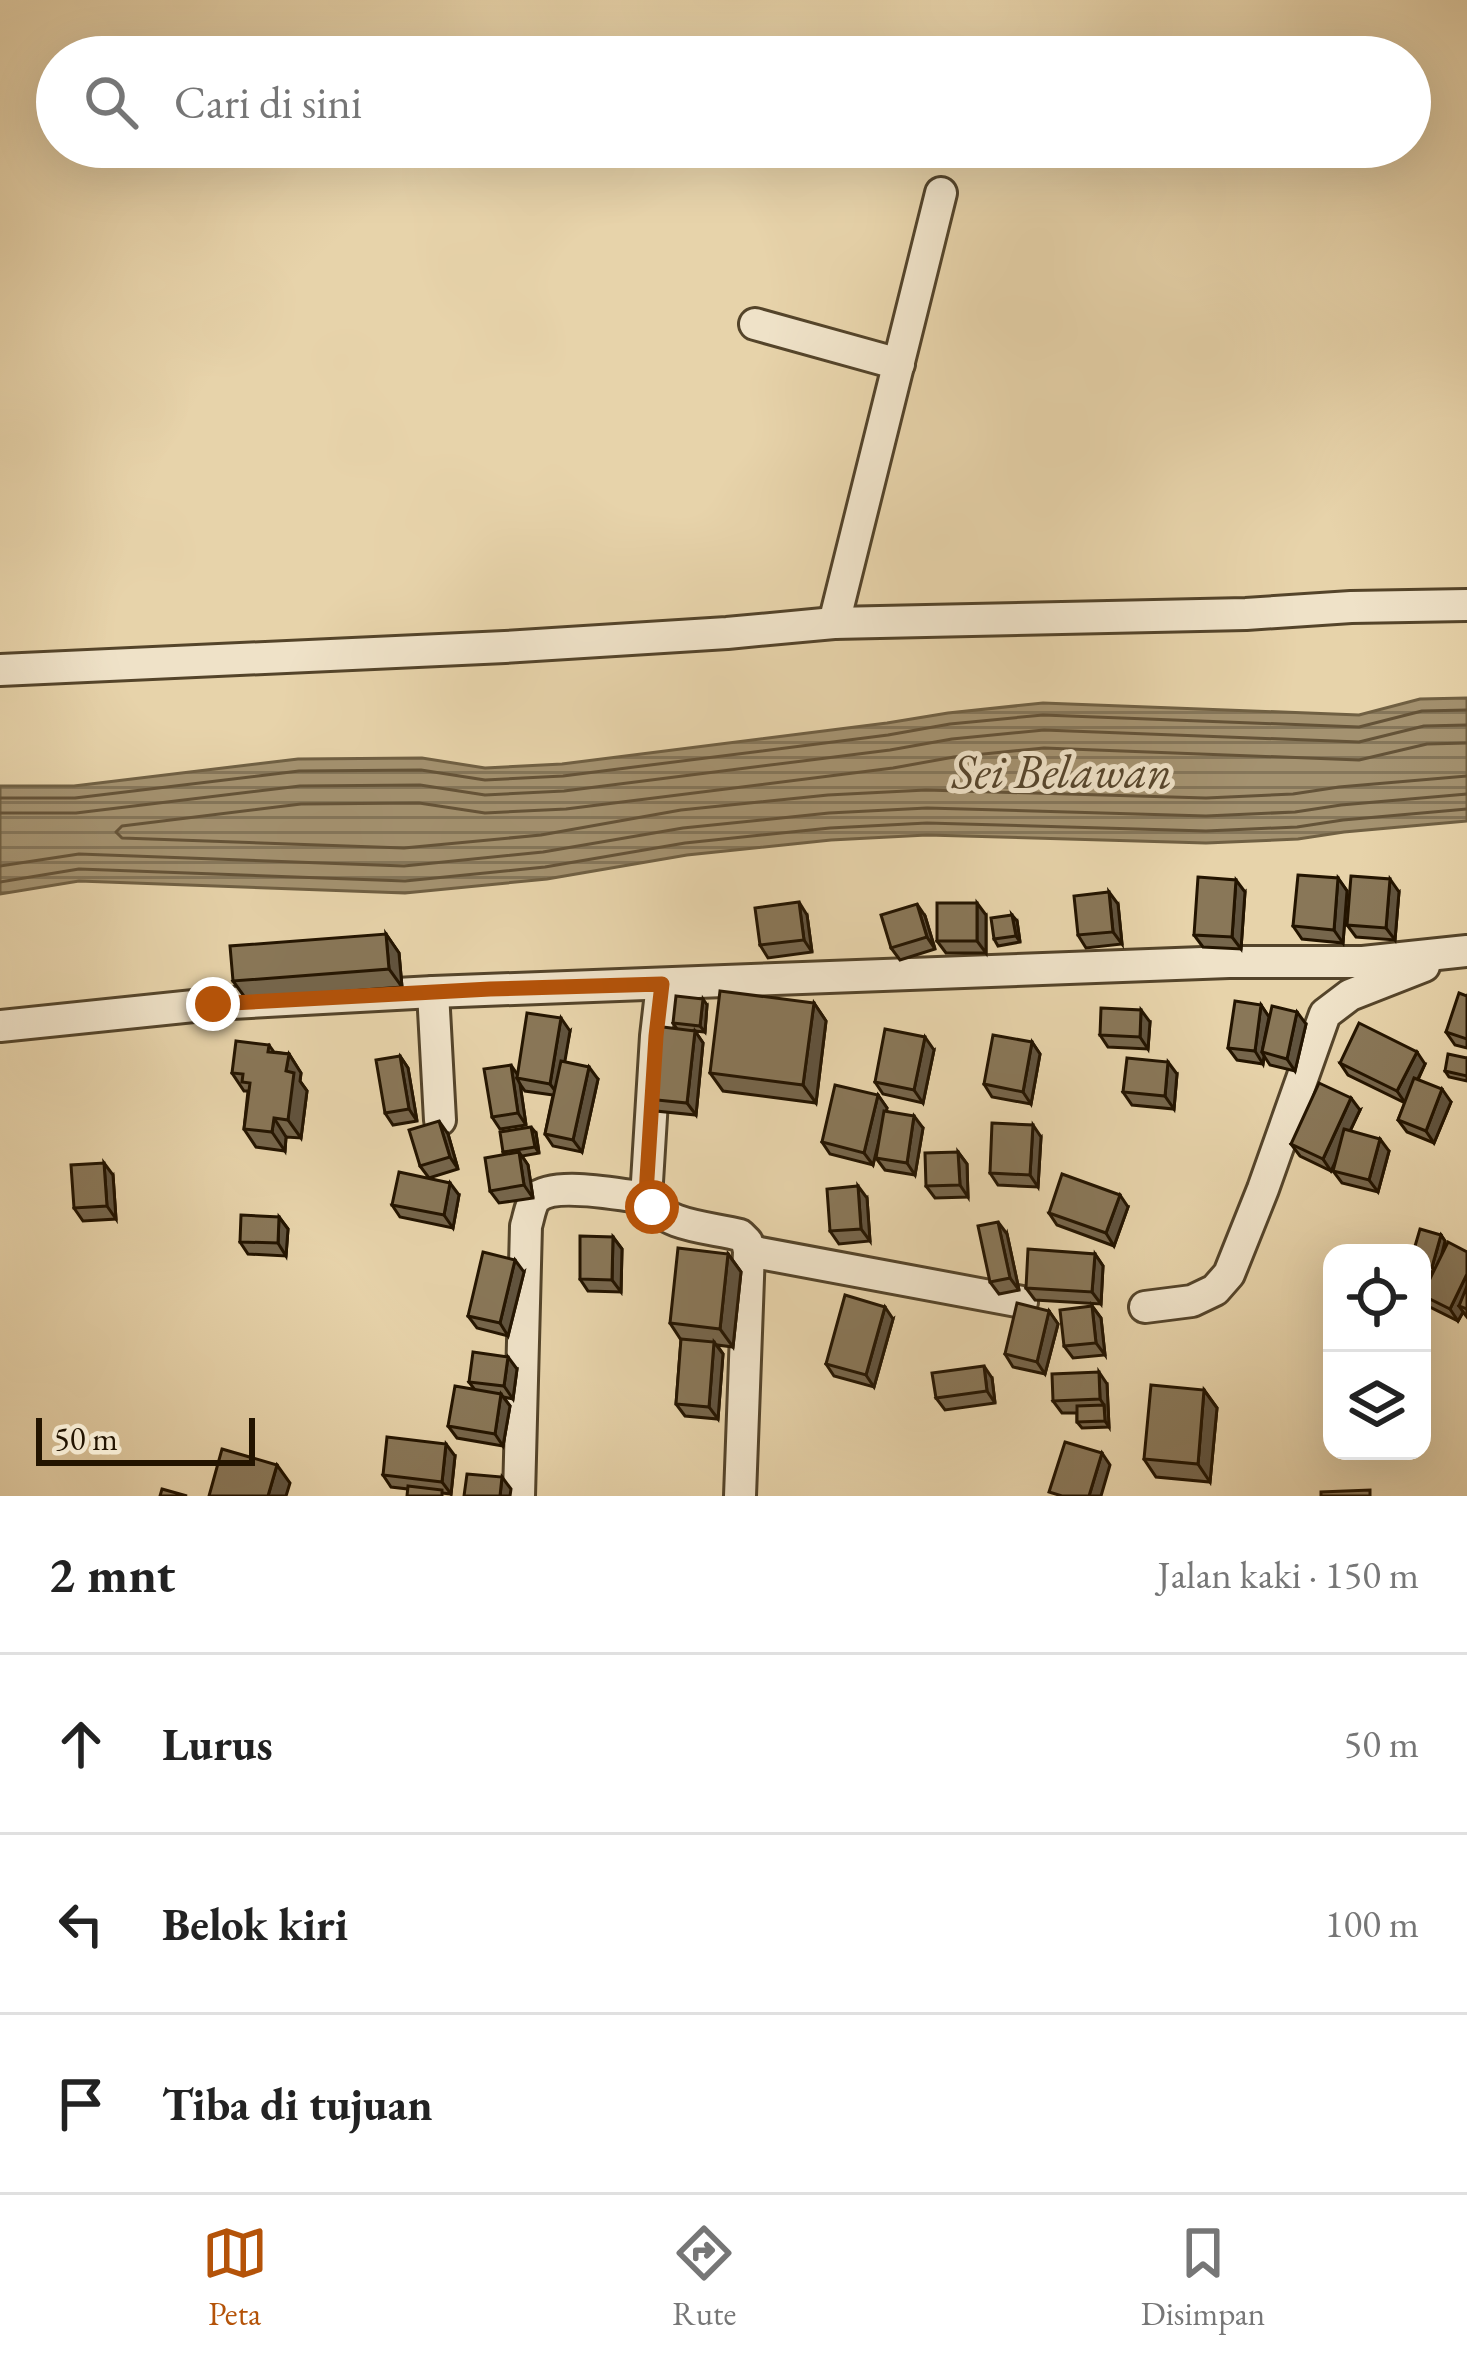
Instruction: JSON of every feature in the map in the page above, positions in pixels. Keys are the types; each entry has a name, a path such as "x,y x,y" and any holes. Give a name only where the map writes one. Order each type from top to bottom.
{"street":[{"path":"834,623 941,193"},
{"path":"755,324 899,364"},
{"path":"0,670 505,646 834,623 1467,604"},
{"path":"0,1026 213,1004 433,992 1229,962 1363,962 1462,952"},
{"path":"1145,1307 1192,1301 1215,1290 1229,1274 1324,1014 1350,995 1462,952"},
{"path":"662,984 646,1198 671,1220 740,1235 747,1242 740,1496"},
{"path":"433,992 440,1120"},
{"path":"519,1496 526,1226 533,1201 555,1191 646,1198"},
{"path":"749,1250 1022,1302"}],"water":[{"name":"Sei Belawan","path":"1467,698 1467,821 1298,839 1206,843 927,835 831,840 687,855 547,879 405,893 79,881 0,894 0,786 74,786 298,759 422,758 485,768 562,764 1043,703 1359,715 1420,699"}],"building":[{"path":"1298,875 1338,878 1334,930 1293,926"},
{"path":"1351,876 1390,879 1386,928 1347,925"},
{"path":"1198,877 1236,880 1232,937 1194,935"},
{"path":"1109,892 1113,932 1078,935 1074,896"},
{"path":"799,902 804,940 760,945 755,908"},
{"path":"937,903 977,903 977,941 937,941"},
{"path":"917,904 927,937 891,948 881,915"},
{"path":"1012,915 1016,936 994,939 991,918"},
{"path":"386,934 389,969 233,981 230,946"},
{"path":"720,991 814,1003 803,1085 710,1073"},
{"path":"1459,993 1467,996 1467,1039 1446,1032"},
{"path":"676,996 703,999 700,1026 673,1023"},
{"path":"1235,1001 1261,1005 1255,1051 1228,1048"},
{"path":"1272,1006 1297,1012 1287,1059 1262,1052"},
{"path":"1101,1008 1141,1010 1140,1037 1100,1035"},
{"path":"527,1013 561,1018 550,1084 517,1078"},
{"path":"1359,1023 1417,1052 1397,1091 1340,1063"},
{"path":"655,1026 695,1031 687,1103 647,1099"},
{"path":"885,1029 925,1037 914,1090 875,1082"},
{"path":"993,1035 1032,1042 1023,1092 984,1084"},
{"path":"236,1041 269,1045 268,1052 289,1054 286,1071 294,1073 288,1120 274,1118 272,1132 244,1129 250,1083 242,1082 243,1074 232,1073"},
{"path":"1448,1054 1467,1058 1467,1076 1445,1071"},
{"path":"400,1056 409,1109 385,1113 376,1060"},
{"path":"1127,1058 1168,1062 1165,1096 1123,1092"},
{"path":"561,1061 589,1067 573,1140 545,1134"},
{"path":"511,1065 518,1113 492,1117 484,1069"},
{"path":"1414,1078 1442,1089 1426,1131 1398,1120"},
{"path":"1319,1083 1351,1098 1323,1159 1291,1144"},
{"path":"835,1085 878,1095 864,1153 822,1142"},
{"path":"884,1111 914,1116 907,1163 876,1158"},
{"path":"439,1121 450,1157 420,1166 409,1130"},
{"path":"992,1123 1033,1125 1030,1175 990,1173"},
{"path":"531,1127 535,1147 503,1152 500,1132"},
{"path":"1344,1129 1380,1139 1369,1180 1333,1171"},
{"path":"519,1152 524,1185 490,1191 485,1158"},
{"path":"958,1152 960,1185 926,1186 925,1153"},
{"path":"104,1163 107,1206 74,1208 71,1165"},
{"path":"399,1172 450,1183 444,1215 392,1205"},
{"path":"1062,1174 1120,1195 1106,1233 1049,1213"},
{"path":"858,1186 861,1229 830,1231 827,1189"},
{"path":"241,1215 279,1217 278,1243 240,1242"},
{"path":"998,1222 1010,1278 990,1282 978,1226"},
{"path":"1420,1229 1441,1235 1432,1267 1431,1244 1416,1244"},
{"path":"580,1236 613,1237 612,1280 580,1279"},
{"path":"1448,1242 1467,1252 1467,1274 1450,1309 1431,1300 1431,1277"},
{"path":"678,1248 728,1254 720,1329 670,1323"},
{"path":"1028,1249 1095,1254 1092,1292 1026,1288"},
{"path":"483,1252 515,1260 500,1323 468,1316"},
{"path":"1467,1286 1467,1309 1459,1306"},
{"path":"845,1295 885,1307 866,1375 826,1364"},
{"path":"1017,1303 1049,1311 1037,1362 1005,1354"},
{"path":"1092,1306 1096,1343 1064,1346 1060,1310"},
{"path":"681,1339 714,1342 709,1407 676,1404"},
{"path":"473,1352 508,1357 504,1386 469,1382"},
{"path":"984,1366 987,1391 936,1398 932,1373"},
{"path":"1099,1372 1100,1399 1053,1401 1052,1374"},
{"path":"1151,1385 1204,1390 1198,1464 1144,1459"},
{"path":"455,1386 501,1394 495,1434 448,1426"},
{"path":"1104,1405 1105,1421 1077,1422 1077,1406"},
{"path":"387,1437 446,1444 442,1482 383,1475"},
{"path":"1065,1442 1102,1453 1089,1496 1049,1492"},
{"path":"222,1449 277,1465 268,1496 209,1496"},
{"path":"467,1474 502,1477 500,1496 464,1496"},
{"path":"408,1486 442,1490 442,1496 407,1496"},
{"path":"162,1489 187,1496 160,1496"},
{"path":"1370,1490 1370,1496 1321,1496 1321,1492"}],"route":[{"path":"213,1004 662,984 646,1198 652,1207"}]}
